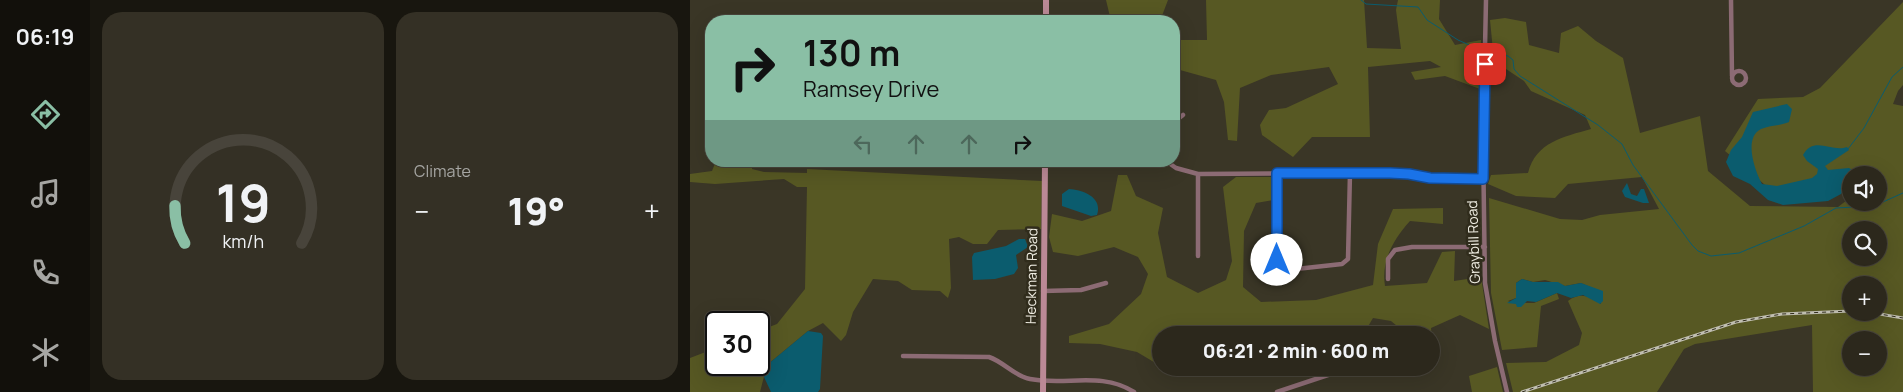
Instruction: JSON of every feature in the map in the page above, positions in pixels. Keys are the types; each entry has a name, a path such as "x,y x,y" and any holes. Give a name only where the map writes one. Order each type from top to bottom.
{"street":[{"path":"1046,0 1046,15"},
{"name":"Graybill Road","path":"1486,0 1483,179 1485,283 1507,392"},
{"path":"1731,0 1732,76"},
{"name":"Heckman Road","path":"1043,392 1045,167"},
{"path":"1175,167 1198,174 1409,174 1430,178 1483,179"},
{"path":"1277,173 1277,260 1280,267 1286,270 1344,263 1348,259 1350,252 1350,174"},
{"path":"1198,174 1198,256"},
{"path":"1388,279 1388,259 1395,250 1412,247 1485,247"},
{"path":"1043,291 1081,290 1106,283"},
{"path":"903,356 989,357 1000,362 1018,375 1043,380 1104,380 1119,384 1134,392"},
{"path":"1277,392 1325,376"}],"shaded area":[{"path":"1106,0 1168,0 1162,15 1110,15"},
{"path":"1206,0 1364,0 1367,48 1401,49 1396,10 1398,0 1440,0 1439,19 1455,45 1481,40 1480,89 1445,76 1415,80 1411,72 1441,67 1430,61 1368,67 1370,137 1312,137 1293,157 1262,135 1260,125 1269,110 1286,108 1338,84 1329,67 1271,75 1240,88 1237,141 1228,140 1224,102 1216,80 1180,70 1180,40 1207,40"},
{"path":"1903,2 1903,85 1898,91 1893,104 1903,106 1903,392 1813,392 1812,325 1695,344 1684,349 1657,392 1513,392 1506,363 1546,362 1579,345 1582,333 1568,301 1572,298 1584,296 1601,304 1599,291 1581,283 1565,286 1545,280 1533,282 1522,279 1516,283 1516,298 1508,301 1512,303 1534,303 1557,293 1559,299 1541,306 1537,347 1502,350 1491,293 1489,198 1560,219 1582,220 1600,215 1659,209 1642,177 1568,184 1555,198 1516,196 1488,184 1491,175 1528,173 1537,154 1552,142 1591,129 1585,115 1531,91 1524,81 1494,61 1490,20 1505,18 1526,22 1529,45 1559,53 1561,33 1578,26 1596,41 1623,58 1640,133 1700,116 1708,171 1750,206 1838,207 1842,204 1842,211 1887,211 1887,166 1842,166 1842,185 1778,196 1725,151 1758,99 1803,97 1820,88"},
{"path":"714,167 752,167 752,169 764,172 807,173 807,169 1042,181 1041,229 998,230 987,244 973,244 959,237 949,239 951,288 948,298 940,291 912,290 898,281 873,279 853,312 846,335 841,341 823,323 808,331 770,363 770,327 777,324 805,289 807,187 797,187 784,179 715,184 690,182 690,174 712,171"},
{"path":"1118,175 1127,175 1136,196 1163,208 1158,233 1167,277 1198,293 1226,280 1232,261 1223,187 1236,177 1273,177 1273,200 1256,203 1244,231 1243,287 1261,302 1316,300 1373,285 1378,244 1393,209 1443,208 1443,224 1410,221 1404,228 1394,243 1387,259 1384,277 1385,286 1427,283 1442,252 1455,251 1454,281 1481,277 1489,329 1460,315 1435,326 1397,326 1391,321 1373,318 1368,326 1152,326 1152,361 1137,352 1100,344 1069,343 1069,336 1109,324 1141,294 1148,274 1138,257 1114,247 1078,256 1053,252 1049,237 1052,214 1082,221 1111,211"},
{"path":"705,352 705,376 764,376 760,392 690,392 690,358"},
{"path":"1497,367 1503,392 1472,392 1469,376"}],"water":[{"path":"1787,104 1792,109 1789,122 1761,129 1756,133 1753,140 1752,155 1762,184 1777,186 1812,178 1817,174 1818,169 1807,161 1803,155 1812,146 1847,147 1849,150 1825,166 1828,170 1842,169 1841,194 1828,201 1783,205 1768,200 1750,184 1733,176 1726,162 1731,150 1742,137 1753,112"},
{"path":"1627,183 1631,194 1637,196 1641,189 1644,189 1649,203 1625,197 1622,191"},
{"path":"1069,189 1086,193 1094,199 1097,203 1097,215 1091,216 1062,206 1062,194"},
{"path":"1019,239 1025,239 1028,247 1016,255 1018,268 1014,274 995,279 973,280 972,257 974,253 1006,246"},
{"path":"1522,279 1533,282 1558,282 1565,286 1581,283 1603,291 1603,301 1600,304 1583,295 1571,298 1557,293 1536,302 1527,301 1521,307 1517,307 1516,304 1507,303 1516,298 1516,283"},
{"path":"808,331 821,333 823,336 820,389 818,392 771,392 764,377 770,376 770,363"}],"waterway":[{"path":"1361,0 1366,4 1418,7 1427,20 1458,40 1483,51"},
{"path":"1487,51 1508,56 1513,60 1514,69 1520,76 1598,125 1622,144 1633,165 1692,245 1698,251 1711,256 1739,253 1804,226 1836,208 1874,206 1903,193"},
{"path":"1848,149 1864,128 1892,77 1903,67"}],"railway":[{"path":"1522,392 1736,322 1782,314 1842,311"},
{"path":"1887,315 1903,318"}],"route":[{"path":"1277,260 1277,173 1390,173 1430,178 1483,179 1485,64"}]}
